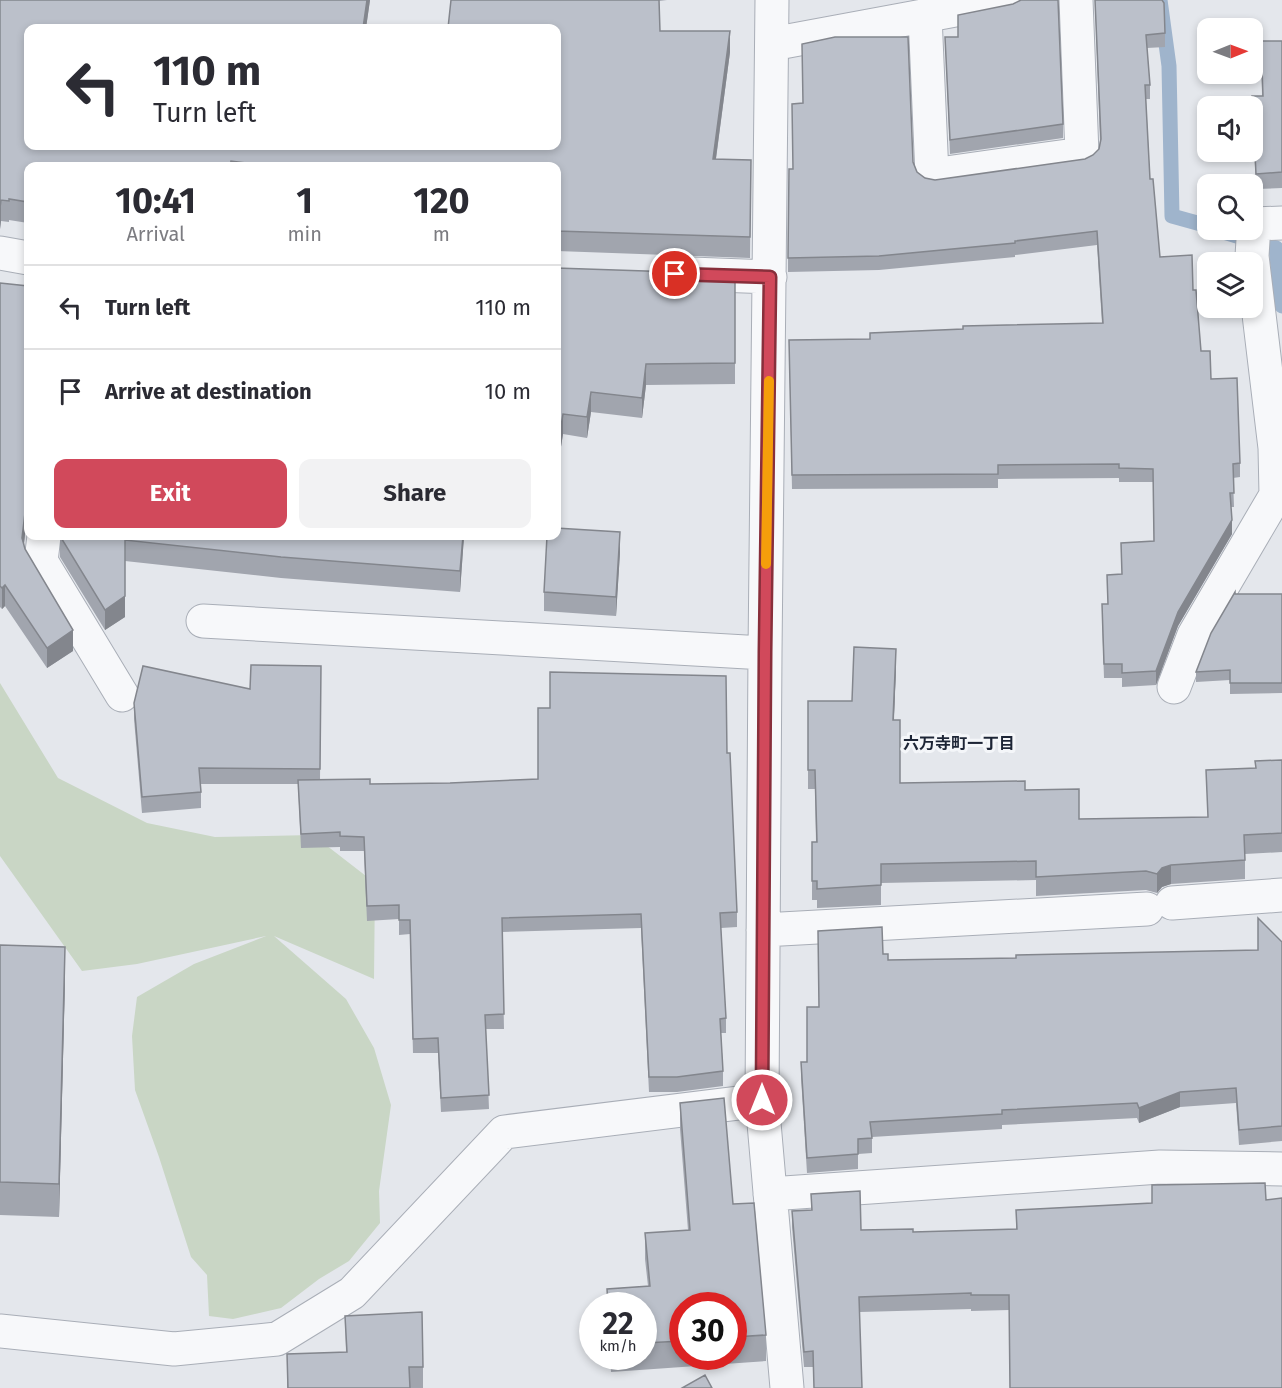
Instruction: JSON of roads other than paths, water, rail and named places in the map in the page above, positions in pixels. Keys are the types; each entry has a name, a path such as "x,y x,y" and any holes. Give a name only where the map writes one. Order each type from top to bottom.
{"street":[{"path":"772,0 762,1100 786,1388"},
{"path":"772,44 1009,0"},
{"path":"925,16 932,175 1082,154 1076,0"},
{"path":"1174,687 1194,634 1271,520 1276,495 1275,448 1252,256 1254,224 1282,223"},
{"path":"0,253 24,257"},
{"path":"663,273 770,277"},
{"path":"44,540 41,561 122,695"},
{"path":"203,621 765,653"},
{"path":"763,930 1160,906 1282,895"},
{"path":"0,1331 174,1349 277,1339 352,1293 504,1132 762,1100"},
{"path":"770,1194 1160,1167 1282,1169"}],"waterway":[{"path":"1160,0 1169,66 1172,216 1197,223"},
{"path":"1250,240 1276,248 1282,306"}],"district":[{"name":"六万寺町一丁目","path":"959,743"}]}
